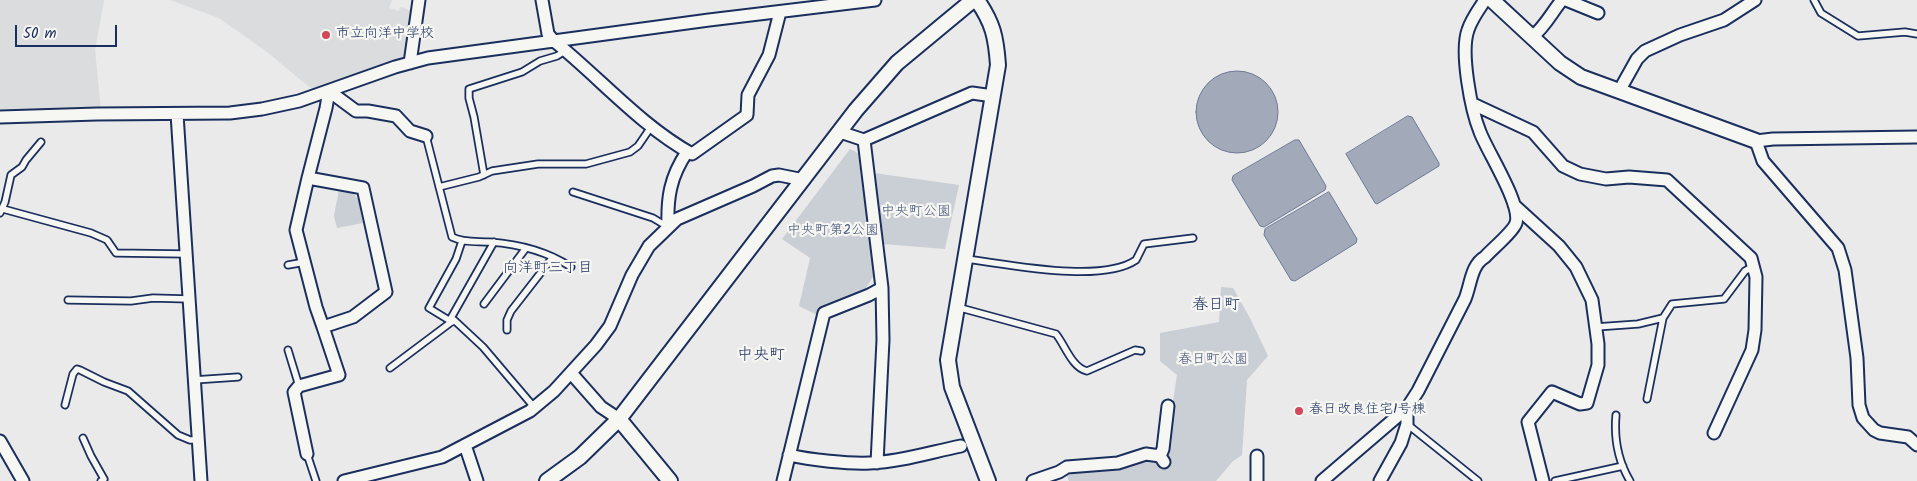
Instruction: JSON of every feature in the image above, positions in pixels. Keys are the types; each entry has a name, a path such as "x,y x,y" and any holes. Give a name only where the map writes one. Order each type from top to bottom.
{"street":[{"path":"410,63 418,0"},
{"path":"542,0 548,34 554,41 602,81 637,116 692,154 747,115 748,95 769,55 780,12"},
{"path":"0,117 177,114 262,109 299,101 410,63 467,52 875,0"},
{"path":"547,481 580,457 619,419 840,132 897,63 973,0"},
{"path":"977,0 989,18 996,39 998,65 948,360 948,373 963,419 988,481"},
{"path":"1322,481 1407,408 1418,391 1465,299 1474,268 1516,225 1517,216 1513,204 1479,131 1467,78 1466,43 1468,30 1485,0"},
{"path":"1492,0 1560,63 1581,77 1756,141 1772,138 1917,137"},
{"path":"1532,37 1541,30 1553,10 1564,0 1598,13"},
{"path":"1623,84 1633,64 1645,51 1680,35 1724,20 1755,0"},
{"path":"329,91 356,110 396,116 410,130 426,136"},
{"path":"307,454 294,392 299,386 339,375 323,327 296,230 329,91"},
{"path":"840,132 864,140 972,93 993,96"},
{"path":"1473,104 1533,132 1563,166 1580,174 1606,179 1629,177 1667,180 1751,258 1756,277 1752,350 1714,434"},
{"path":"177,114 201,481"},
{"path":"864,140 882,288 884,340 877,463"},
{"path":"1756,141 1763,161 1838,248 1845,270 1857,358 1859,405 1863,418 1874,430 1880,433 1908,437 1917,445"},
{"path":"668,227 669,189 682,160 688,152"},
{"path":"344,481 442,457 534,408 554,391 596,345 610,326 632,275 649,246 677,219 772,176 779,175 804,180"},
{"path":"308,178 363,188 386,292 353,317 323,327"},
{"path":"1513,204 1559,246 1576,267 1592,300 1596,327 1598,365 1587,403 1580,404 1552,392 1528,422 1543,481"},
{"path":"783,481 824,312 882,288"},
{"path":"571,372 601,407 619,419 670,481"},
{"path":"1033,481 1061,477 1068,467 1118,463 1146,454 1162,459 1168,406"},
{"path":"1380,481 1401,443 1407,424 1407,408"},
{"path":"0,441 23,481"},
{"path":"466,445 477,481"},
{"path":"790,455 802,458 869,464 961,446"},
{"path":"1257,456 1257,481"}],"lane":[{"path":"1814,0 1821,13 1858,36 1905,32 1917,34"},
{"path":"484,175 469,98 469,89 522,72 540,61 557,56 566,50"},
{"path":"439,187 484,175 492,171 538,164 586,164 630,152 638,146 652,127"},
{"path":"426,136 452,237 462,241 494,242 526,248 553,257 572,267"},
{"path":"41,142 22,167 11,175 1,211 35,216 98,236 106,240 116,253 186,254"},
{"path":"573,192 653,218 668,227"},
{"path":"966,259 1068,272 1102,269 1133,262 1138,257 1144,244 1193,238"},
{"path":"462,241 456,259 429,308 453,321 483,347 534,408"},
{"path":"453,321 451,318 494,242"},
{"path":"484,304 526,248"},
{"path":"507,330 507,320 511,311 553,257"},
{"path":"288,265 305,262"},
{"path":"1647,399 1663,318 1672,304 1724,299 1745,271 1754,266"},
{"path":"68,300 131,301 153,298 189,299"},
{"path":"957,307 1056,334 1077,366 1082,370 1087,371 1135,350 1141,350"},
{"path":"1596,327 1638,324 1663,318"},
{"path":"390,368 453,321"},
{"path":"288,350 299,386"},
{"path":"65,405 73,374 77,369 128,391 178,435 190,440 197,440"},
{"path":"194,380 238,378"},
{"path":"1616,415 1615,434 1622,466 1630,481"},
{"path":"1407,424 1478,481"},
{"path":"83,438 90,456 104,479 100,481"},
{"path":"307,454 316,481"},
{"path":"1555,481 1622,466"}],"shaded area":[{"path":"0,0 104,0 95,50 101,110 87,108 0,113"},
{"name":"市立向洋中学校","path":"170,0 392,0 389,8 398,11 401,7 412,11 408,52 404,59 314,91 267,52 219,18"}],"green space":[{"name":"中央町第2公園","path":"850,149 858,153 874,275 866,288 818,307 817,315 799,306 810,258 782,239"},
{"name":"中央町公園","path":"874,173 959,185 945,249 883,244"},
{"path":"339,190 353,193 359,201 363,223 337,228 334,216"},
{"name":"春日町公園","path":"1221,287 1233,288 1268,356 1247,380 1242,455 1233,461 1216,481 1069,481 1067,476 1069,472 1129,465 1165,453 1177,375 1160,361 1160,333 1219,322"}],"water":[{"path":"1237,71 1253,74 1266,83 1275,96 1278,112 1275,128 1266,141 1253,150 1237,153 1221,150 1208,141 1199,128 1196,112 1199,96 1208,83 1221,74"},
{"path":"1408,116 1412,117 1439,166 1377,204 1346,154"},
{"path":"1295,140 1299,140 1326,186 1325,190 1264,227 1260,226 1232,180 1233,176"},
{"path":"1329,192 1357,239 1356,243 1295,281 1291,280 1264,235 1265,229"}],"place":[{"name":"市立向洋中学校","path":"326,35"},
{"name":"春日改良住宅1号棟","path":"1299,411"}],"district":[{"name":"向洋町三丁目","path":"548,269"},
{"name":"春日町","path":"1216,306"},
{"name":"中央町","path":"761,356"}]}
